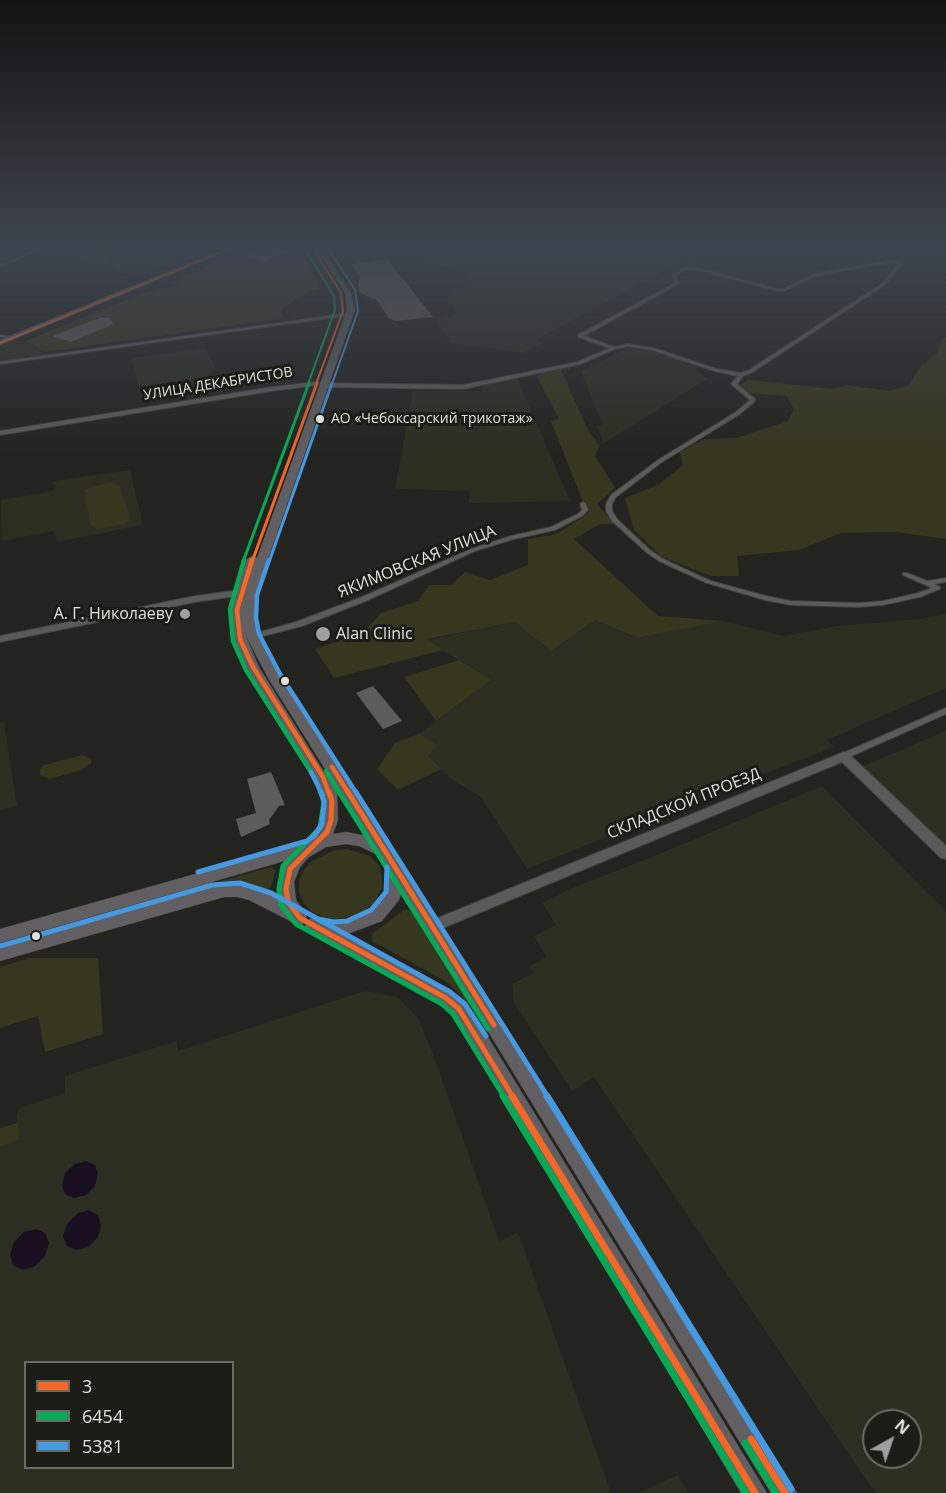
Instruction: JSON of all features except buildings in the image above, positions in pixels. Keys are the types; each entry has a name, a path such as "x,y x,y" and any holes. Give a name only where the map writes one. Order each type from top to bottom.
{"main road":[{"path":"2,339 57,318"},
{"path":"341,318 320,385 237,610 240,639 254,667 330,793 331,820 327,832 294,863 286,882 288,902 306,922 326,929 341,930 363,924 376,916 393,896 396,884 394,866"},
{"path":"320,385 349,318"},
{"path":"245,593 252,637 262,657 433,926 785,1493"},
{"path":"0,936 338,838 354,838 370,843 385,852"},
{"path":"0,954 224,890 238,890 253,894 446,998 459,1009 478,1037 755,1493"}],"street":[{"path":"0,363 323,318"},
{"path":"614,318 580,336 614,348 628,345 653,348 716,370 741,375"},
{"path":"833,318 751,371 741,375 734,384 740,391 750,395 753,400 738,413 660,461 613,496 609,504 609,511 614,520 648,551 679,570 709,582 765,598 791,603 824,605 883,603 920,595 938,588 905,574"},
{"name":"УЛИЦА ДЕКАБРИСТОВ","path":"0,433 272,389 320,385 463,387 592,359 614,348"},
{"name":"ЯКИМОВСКАЯ УЛИЦА","path":"252,637 299,624 364,599 473,550 513,537 553,529 580,515 585,510 583,504"},
{"path":"927,583 946,580"},
{"path":"0,639 195,599 245,593"},
{"name":"СКЛАДСКОЙ ПРОЕЗД","path":"433,926 844,756 946,711"},
{"path":"844,756 946,854"}],"shaded area":[{"path":"446,318 577,318 536,340 543,343 523,353 451,343 436,320"},
{"path":"13,340 25,341 47,355 0,362 0,345"},
{"path":"205,348 215,368 207,377 139,387 131,358"},
{"path":"627,348 649,349 700,366 695,369 707,379 604,443 596,426 603,425 581,372"},
{"path":"517,378 570,501 469,503 470,491 395,489 413,391 482,391 483,385"},
{"path":"130,470 143,525 57,542 54,531 2,541 1,500 54,491 54,481"},
{"path":"946,613 946,688 827,740 834,747 681,806 668,798 656,803 656,817 527,869 481,797 451,779 427,756 436,745 419,734 490,680 426,640 515,622 551,651 595,620 638,638 724,621 784,636 837,626 921,619"},
{"path":"4,722 17,806 0,810 0,723"},
{"path":"946,731 946,848 861,767"},
{"path":"822,786 946,912 946,1493 875,1493 594,1077 572,1091 514,1003 512,984 535,972 528,967 547,957 534,936 556,925 542,903 572,888"},
{"path":"365,991 397,997 418,1018 433,1054 499,1241 518,1233 611,1493 0,1493 0,1147 18,1139 17,1115 20,1108 65,1093 65,1076 177,1041 178,1051"},
{"path":"86,1161 95,1165 98,1174 95,1186 86,1195 74,1198 65,1194 62,1185 65,1173 75,1164"},
{"path":"88,1210 98,1215 101,1225 98,1237 88,1247 76,1250 67,1246 63,1236 67,1224 77,1214"},
{"path":"36,1229 45,1233 49,1243 45,1256 35,1266 23,1270 13,1265 10,1255 14,1242 24,1232"},
{"path":"678,1475 688,1493 638,1493"}],"green space":[{"path":"83,318 285,318 45,352 25,341"},
{"path":"946,337 946,539 896,532 841,533 799,550 737,556 739,576 711,576 662,557 634,530 625,498 658,485 683,465 680,452 705,439 736,438 788,421 794,410 787,396 748,393 740,385 748,380 833,389 847,385 889,391 908,386 921,366 938,352 941,340"},
{"path":"568,367 570,369 561,370 586,426 599,446 595,456 615,488 597,504 614,524 600,524 574,539 658,616 724,621 638,638 595,620 551,651 515,622 427,639 443,650 334,678 315,649 363,633 381,613 418,601 429,585 451,585 465,572 490,580 528,565 528,539 557,534 590,512 581,497 551,421 559,419 536,375"},
{"path":"111,482 120,486 130,519 125,524 98,529 91,526 84,491 90,487"},
{"path":"459,660 491,680 436,721 404,677"},
{"path":"419,734 437,745 428,756 441,769 398,790 377,769 395,743"},
{"path":"82,755 91,759 91,763 82,770 49,779 40,775 40,769 44,765"},
{"path":"347,849 370,856 379,865 382,888 376,900 366,910 337,919 323,917 310,911 299,892 299,881 304,870 312,861 335,850"},
{"path":"271,867 276,870 270,889 233,883 218,884 0,947 0,943"},
{"path":"404,910 409,910 418,918 476,1008 475,1012 449,983 372,941 372,934"},
{"path":"29,958 98,958 103,1034 45,1052 38,1016 0,1028 0,967"},
{"path":"18,1123 19,1139 0,1147 0,1128"}],"transit line":[{"name":"3","path":"0,343 62,318"},
{"name":"6454","path":"332,318 239,574 230,609 233,641 246,670 316,780 324,802 320,828 283,866 279,889 281,905 296,924 442,1004 453,1014 746,1493"},
{"name":"3","path":"341,318 246,577 237,610 240,639 253,667 323,777 332,801 331,820 327,832 290,869 286,889 288,902 300,918 446,998 459,1009 755,1493"},
{"name":"5381","path":"356,318 257,595 256,618 259,634 280,674 439,922 791,1489"},
{"name":"3","path":"332,767 494,1025"},
{"name":"6454","path":"326,771 488,1029"},
{"name":"5381","path":"198,872 307,841 314,836 322,824 324,802 320,788 311,772"},
{"name":"5381","path":"318,919 334,922 347,921 371,910 386,892 387,867"},
{"name":"5381","path":"0,946 212,885 240,883 271,893 450,992 465,1004 486,1036"},
{"name":"3","path":"751,1439 785,1493"},
{"name":"6454","path":"745,1443 776,1493"}],"place":[{"name":"АО «Чебоксарский трикотаж»","path":"320,419"},
{"name":"А. Г. Николаеву","path":"185,614"},
{"name":"Alan Clinic","path":"323,634"}]}
